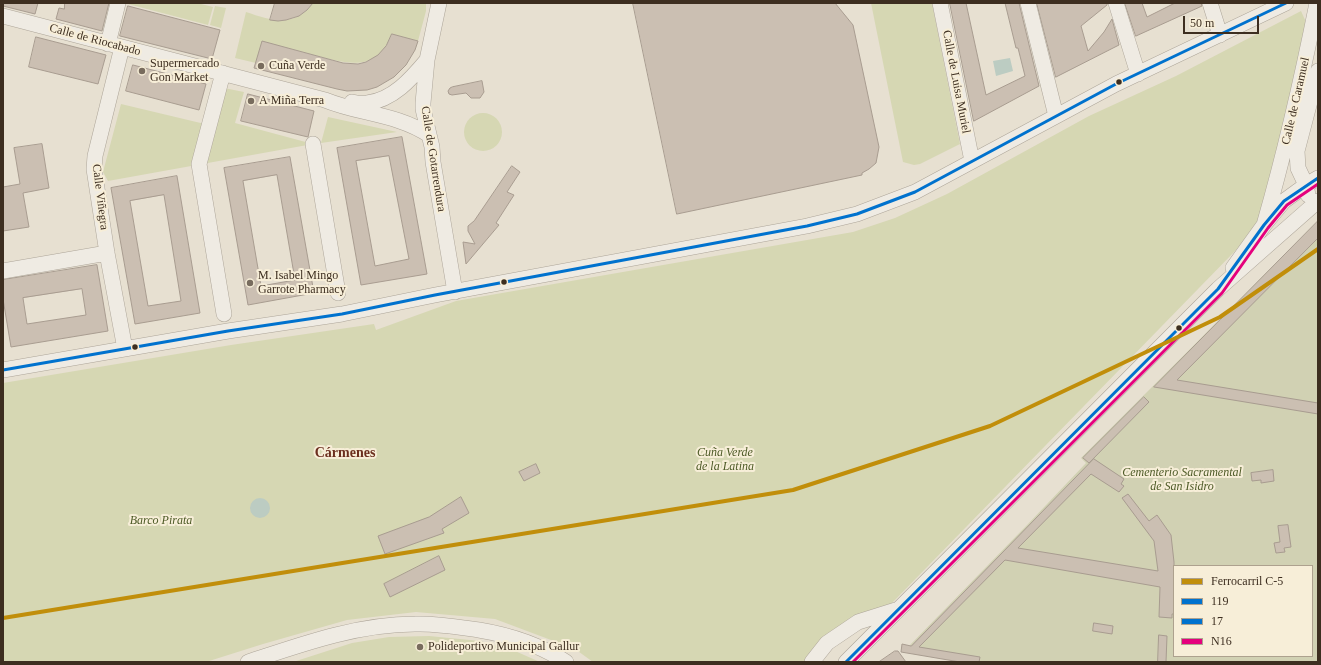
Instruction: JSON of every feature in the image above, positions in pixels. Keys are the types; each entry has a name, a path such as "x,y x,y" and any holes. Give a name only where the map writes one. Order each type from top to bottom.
{"street":[{"name":"Calle Viñegra","path":"118,3 115,46 94,156 94,169 107,253 125,349"},
{"name":"Calle de Gotarrendura","path":"439,3 426,60 423,106 455,292"},
{"name":"Calle de Luisa Muriel","path":"940,3 972,161"},
{"path":"1028,3 1056,116"},
{"path":"1116,3 1138,74"},
{"path":"1210,3 1220,35"},
{"path":"3,370 228,331 342,314 799,227 857,214 915,192 1056,116 1138,74 1286,3"},
{"name":"Calle de Caramuel","path":"1218,289 1264,225 1275,203 1317,3"},
{"name":"Calle de Riocabado","path":"3,16 325,100 342,107 400,120 422,130 430,141"},
{"name":"Calle de Riocabado","path":"325,100 367,104 383,99 397,91 412,77 426,60"},
{"name":"Calle de Caramuel","path":"1303,215 1309,198 1312,182 1298,168 1297,151 1318,71"},
{"path":"223,73 199,164 224,314"},
{"path":"403,88 410,88 416,91 421,96 423,106 420,114 411,120 400,120 390,109 391,99 397,91 403,88"},
{"path":"313,144 338,293"},
{"path":"1303,215 1287,217 1275,203 1284,201 1312,182"},
{"path":"848,661 898,609 1218,289 1318,201"},
{"path":"3,271 107,253"},
{"path":"812,662 827,643 858,622 898,609"},
{"path":"248,662 288,649 365,628 416,624 459,627 498,634 533,645 566,662"}],"green space":[{"path":"197,3 213,7 208,25 128,4"},
{"path":"313,3 426,3 426,11 418,41 392,35 386,47 378,56 369,61 359,63 337,61 262,42 256,63 235,58 246,12 274,20 290,19 298,16"},
{"path":"871,3 932,3 960,144 920,164 914,165 903,162"},
{"path":"215,6 226,8 221,28 210,25"},
{"name":"Cuña Verde de la Latina","path":"1301,11 1306,22 1263,215 1237,249 891,604 852,618 806,662 593,662 575,649 495,619 416,612 347,620 206,662 3,662 3,383 231,345 374,324 376,330 456,301 853,232 895,218 947,194 1089,116 1176,76"},
{"path":"219,87 244,92 235,123 313,144 108,181 103,172 121,104 209,125"},
{"path":"483,113 493,116 499,122 502,132 499,142 493,148 483,151 473,148 467,142 464,132 467,122 473,116"},
{"path":"328,117 397,132 321,143"},
{"name":"Cementerio Sacramental de San Isidro","path":"1318,221 1318,662 961,662 913,654 910,645 1086,463 1081,458"},
{"name":"Polideportivo Municipal Gallur","path":"429,636 480,641 515,651 540,662 293,662 352,643 389,637"}],"shaded area":[{"path":"1010,58 1013,71 996,76 993,61"},
{"path":"260,498 267,501 270,508 267,515 260,518 253,515 250,508 253,501"}],"building":[{"path":"3,3 38,3 35,14 3,6"},
{"path":"65,3 109,3 102,31 56,19 59,8 64,9"},
{"path":"275,3 313,3 299,16 278,21 270,20"},
{"path":"633,3 835,3 853,25 879,147 876,163 862,173 862,175 677,214"},
{"path":"950,3 966,3 986,95 1025,76 1018,48 1016,48 1005,3 1019,3 1039,86 974,121"},
{"path":"1037,3 1107,3 1107,5 1081,26 1088,51 1104,32 1112,19 1119,45 1056,77"},
{"path":"1125,3 1142,3 1147,17 1175,3 1201,3 1202,6 1136,36"},
{"path":"128,6 220,30 212,59 120,36"},
{"path":"392,34 418,41 415,50 406,65 394,77 377,87 367,90 347,91 254,68 262,41 343,63 358,64 366,62 378,55 386,46"},
{"path":"36,37 106,55 98,84 29,67"},
{"path":"133,65 206,84 199,110 126,91"},
{"path":"482,81 484,92 480,98 471,98 466,93 449,94 448,91 452,87"},
{"path":"248,94 314,111 308,137 241,121"},
{"path":"402,137 427,274 361,285 337,148","holes":["389,156 409,259 375,266 356,161"]},
{"path":"42,144 49,188 23,193 29,227 3,231 3,187 20,184 14,148"},
{"path":"290,157 314,293 248,305 224,168","holes":["277,175 295,280 261,286 243,181"]},
{"path":"512,166 520,172 507,192 514,195 496,223 499,225 466,264 463,242 475,244 468,231 468,226 474,221"},
{"path":"177,176 200,313 135,324 111,188","holes":["164,195 181,301 148,306 130,201"]},
{"path":"1318,221 1318,238 1177,380 1318,403 1318,414 1154,387"},
{"path":"97,265 108,331 11,347 3,299 3,280","holes":["82,289 86,315 27,324 23,298"]},
{"path":"1144,397 1149,402 1089,463 1083,458"},
{"path":"1094,459 1124,479 1121,484 1124,486 1119,492 1091,474 1018,548 1158,571 1154,541 1122,498 1128,494 1149,521 1157,515 1171,535 1174,562 1172,618 1159,617 1160,587 1005,560 919,647 980,657 979,662 960,662 901,652 902,644 911,646"},
{"path":"536,464 540,473 524,481 519,472"},
{"path":"1273,470 1274,481 1261,483 1261,480 1252,481 1251,473"},
{"path":"461,497 469,513 442,529 444,533 385,554 378,536 429,517"},
{"path":"1288,525 1291,547 1284,548 1285,552 1276,553 1274,543 1280,542 1278,526"},
{"path":"439,556 445,570 390,597 384,584"},
{"path":"1094,623 1113,626 1112,634 1093,631"},
{"path":"1159,635 1167,636 1166,662 1158,662"},
{"path":"895,651 898,651 906,662 879,662"}],"rail line":[{"name":"C-5","path":"3,618 793,490 990,426 1220,317 1318,249"}],"transit line":[{"name":"119","path":"3,370 228,331 342,314 435,295 807,226 857,214 915,192 1116,84 1286,3"},
{"name":"17","path":"846,662 1218,289 1264,225 1284,201 1318,178"},
{"name":"N16","path":"853,662 1222,293 1268,228 1287,205 1318,184"}],"place":[{"name":"Cuña Verde","path":"261,66"},
{"name":"Supermercado Gon Market","path":"142,71"},
{"name":"A Miña Terra","path":"251,101"},
{"name":"M. Isabel Mingo Garrote Pharmacy","path":"250,283"},
{"name":"Polideportivo Municipal Gallur","path":"420,647"}],"district":[{"name":"Cármenes","path":"345,453"}],"park label":[{"name":"Barco Pirata","path":"161,521"}]}
